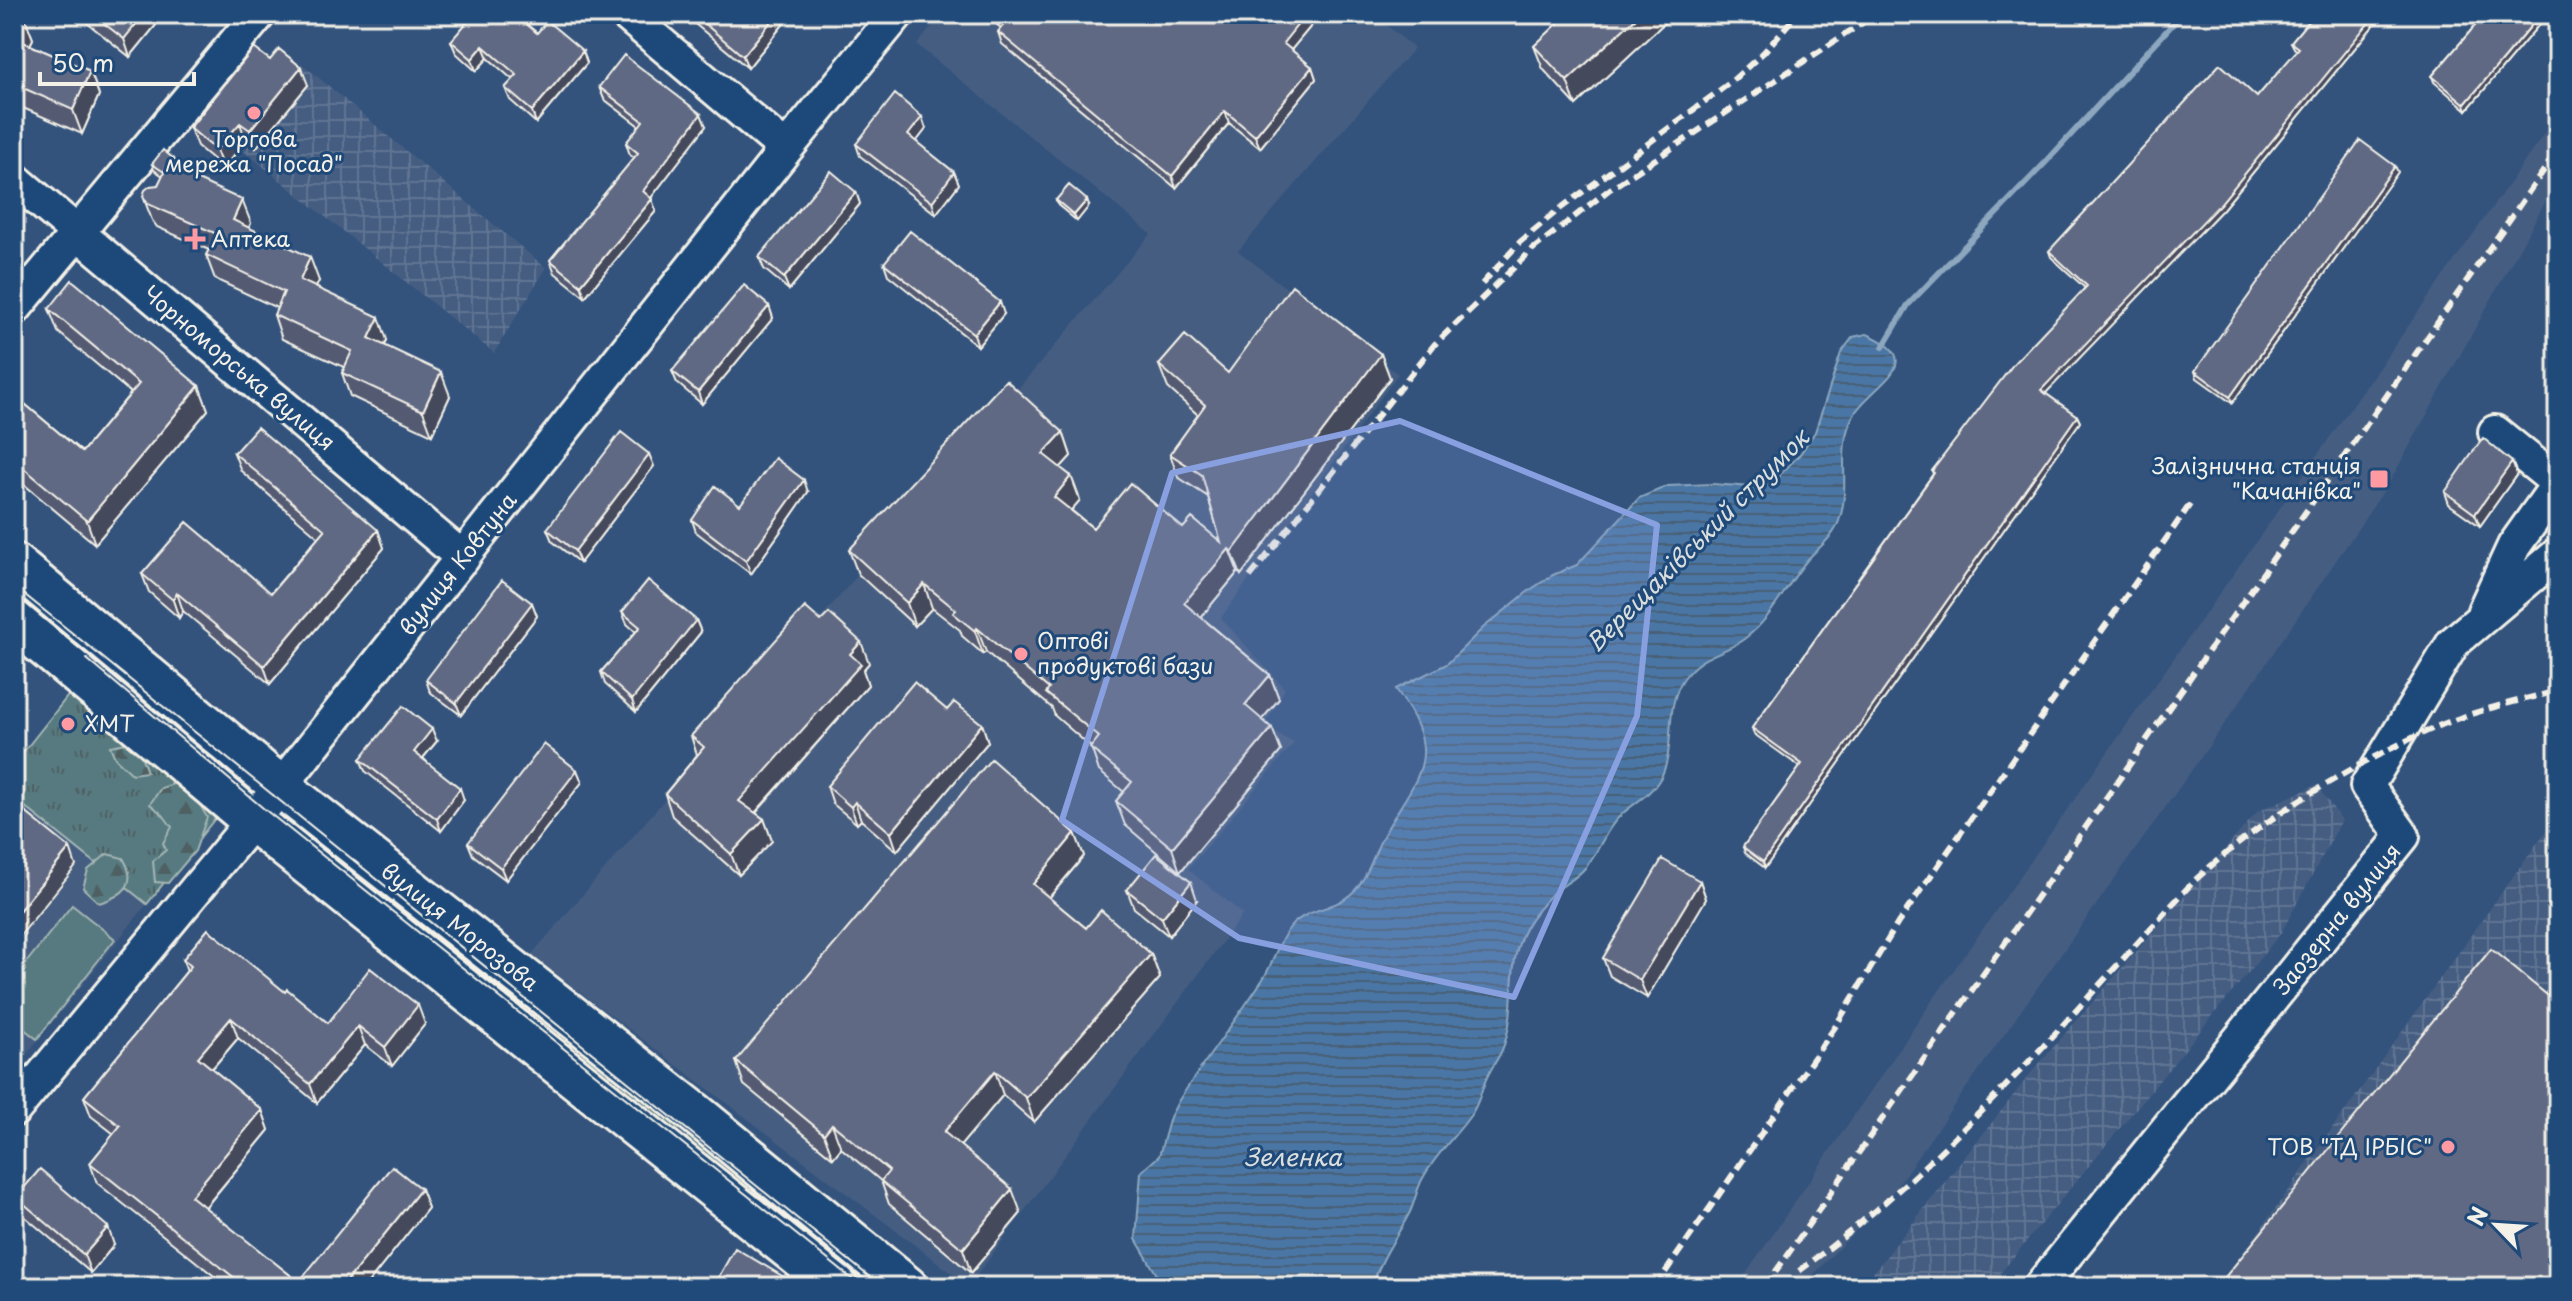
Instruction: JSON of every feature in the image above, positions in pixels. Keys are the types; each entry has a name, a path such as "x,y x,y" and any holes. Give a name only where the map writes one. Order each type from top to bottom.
{"main road":[{"name":"вулиця Морозова","path":"14,564 281,787 695,1113 907,1287"},
{"name":"вулиця Морозова","path":"14,621 253,821 837,1287"}],"street":[{"path":"14,309 259,14"},
{"path":"626,14 786,149"},
{"name":"вулиця Ковтуна","path":"14,1110 281,787 786,149 897,14"},
{"name":"Чорноморська вулиця","path":"14,179 463,558"},
{"path":"2479,621 2514,546 2558,484 2495,432"},
{"name":"Заозерна вулиця","path":"2040,1287 2403,836 2367,786 2453,643 2558,554"}],"highlighted area":[{"path":"1400,421 1657,525 1637,716 1514,997 1239,938 1062,820 1172,473"}],"shaded area":[{"name":"Оптові продуктові бази","path":"942,14 1373,14 1414,48 1238,251 1398,374 1221,618 1285,689 1264,727 1294,743 1188,869 1243,914 969,1286 531,955 1151,234 917,45"},
{"path":"301,63 546,268 494,353 235,144"},
{"path":"2558,114 2558,179 2389,483 2235,709 1894,1190 1802,1287 1737,1287 1932,1001"},
{"path":"2316,785 2342,820 2281,933 1989,1287 1862,1287 2031,1073 2258,811"},
{"path":"14,798 147,904 14,1070"},
{"name":"ТОВ \"ТД ІРБІС\"","path":"2558,814 2558,1287 2219,1287"}],"green space":[{"path":"71,692 221,811 147,904 14,798 14,764"},
{"path":"126,743 139,750 147,772 132,774 115,758 110,746"},
{"path":"176,783 197,800 207,817 195,851 168,883 155,882 153,861 166,850 163,843 172,827 150,804 161,788"},
{"path":"291,803 685,1118 670,1138 273,827"},
{"path":"107,854 123,858 128,867 129,882 121,893 99,903 83,888 88,870"},
{"path":"72,905 115,939 37,1039 14,1021 14,978"},
{"path":"696,1127 894,1287 849,1287 677,1149"}],"water":[{"name":"Зеленка","path":"1867,334 1886,344 1895,354 1896,364 1891,374 1853,416 1845,443 1844,500 1836,528 1800,569 1754,631 1705,659 1684,678 1673,703 1667,758 1658,782 1616,820 1585,868 1552,894 1528,923 1515,957 1510,1019 1502,1050 1473,1112 1423,1178 1410,1212 1384,1258 1372,1287 1164,1287 1136,1239 1141,1172 1159,1156 1170,1117 1179,1100 1263,979 1288,930 1302,917 1343,900 1366,875 1421,765 1423,750 1420,733 1396,689 1447,664 1483,628 1530,590 1553,575 1577,565 1639,498 1668,486 1712,484 1752,487 1765,486 1775,480 1800,454 1815,432 1841,353 1853,337"}],"building":[{"path":"14,14 24,16 14,37"},
{"path":"92,14 144,14 124,39"},
{"path":"474,14 515,14 537,33 547,21 583,51 532,111 505,88 517,75 483,46 472,59 451,41"},
{"path":"693,14 777,14 743,56"},
{"path":"995,14 1306,14 1283,43 1312,67 1255,136 1225,111 1172,176 998,32 1005,23"},
{"path":"1568,14 1640,14 1567,81 1534,46"},
{"path":"2314,14 2376,14 2221,203 2041,390 2077,416 1763,862 1743,847 1802,764 1752,728 1934,473 1932,471 2015,362 2087,286 2049,251 2220,64 2257,97 2299,48 2291,42"},
{"path":"2485,14 2541,14 2465,104 2432,76"},
{"path":"14,38 90,71 73,110 14,84"},
{"path":"254,48 270,60 279,49 301,67 250,130 240,123 216,150 190,128"},
{"path":"624,55 701,114 643,191 652,199 581,285 550,260 638,153 626,143 643,121 599,87"},
{"path":"895,94 922,117 908,135 954,172 932,202 856,144"},
{"path":"2360,140 2395,166 2230,397 2195,371"},
{"path":"163,150 174,159 164,172 152,164"},
{"path":"167,166 242,200 233,220 310,257 300,280 379,317 369,338 441,372 423,411 342,373 352,351 274,315 284,292 206,255 217,234 148,204 143,196 145,190 158,185"},
{"path":"831,171 856,192 784,278 759,257"},
{"path":"1069,185 1087,200 1074,215 1056,200"},
{"path":"910,231 1000,302 974,334 884,263"},
{"path":"72,280 199,386 87,521 14,460 14,395 82,452 139,384 49,309"},
{"path":"744,285 769,306 698,392 672,371"},
{"path":"1292,285 1381,354 1232,552 1229,549 1184,603 1270,675 1245,705 1272,728 1172,848 1116,801 1132,782 1090,748 1099,737 1046,693 1049,689 977,628 975,631 953,613 956,610 924,584 907,603 849,550 1006,380 1063,432 1043,454 1071,476 1054,497 1093,528 1130,483 1183,528 1192,518 1221,542 1202,475 1170,454 1205,405 1159,365 1185,335 1228,373"},
{"path":"257,427 378,530 264,666 177,593 173,600 142,574 187,522 271,593 325,530 234,453"},
{"path":"621,432 649,454 575,551 547,529"},
{"path":"2483,438 2512,462 2475,514 2445,492"},
{"path":"775,458 804,480 746,561 692,520 715,486 740,505"},
{"path":"502,580 532,603 456,703 426,680"},
{"path":"648,580 696,620 632,700 601,672 640,627 622,612"},
{"path":"805,607 821,621 829,613 861,642 850,654 861,664 739,801 764,819 731,854 665,794 704,747 691,736"},
{"path":"914,682 947,710 954,702 982,724 891,833 855,802 851,807 827,786"},
{"path":"403,706 432,729 414,752 460,788 437,819 360,759"},
{"path":"544,744 577,770 501,868 468,843"},
{"path":"991,759 1075,833 1033,884 1086,928 1101,910 1151,954 1026,1098 995,1071 944,1132 1012,1189 963,1249 881,1181 889,1171 832,1124 824,1134 736,1061"},
{"path":"14,803 70,848 14,917"},
{"path":"1156,854 1191,882 1162,918 1127,890"},
{"path":"1662,859 1700,881 1640,980 1603,958"},
{"path":"208,929 328,1023 370,968 418,1005 385,1047 358,1026 310,1084 231,1018 198,1057 262,1110 191,1196 299,1282 392,1166 421,1189 342,1287 246,1287 90,1163 120,1126 84,1097 191,966 183,959"},
{"name":"ТОВ \"ТД ІРБІС\"","path":"2491,949 2558,1004 2558,1287 2217,1287"},
{"path":"40,1169 108,1227 84,1255 16,1197"},
{"path":"735,1248 784,1277 778,1287 713,1287"}],"waterway":[{"name":"Верещаківський струмок","path":"1883,347 1908,305 2182,14"}],"tram line":[{"path":"14,586 882,1287"},
{"path":"87,659 263,808 862,1287"}],"railway":[{"path":"1482,284 1520,242 1557,211 1731,82 1764,52 1797,14"},
{"path":"1250,577 1434,345 1533,249 1610,189 1876,14"},
{"path":"1765,1287 2558,150"},
{"path":"1655,1287 1835,1027 1898,923 2191,503"},
{"path":"1799,1271 1854,1228 1956,1136 2052,1037 2192,883 2247,837 2338,777 2434,728 2480,711 2558,691"}],"place":[{"name":"Торгова мережа \"Посад\"","path":"254,113"},
{"name":"Аптека","path":"195,239"},
{"name":"Залізнична станція \"Качанівка\"","path":"2379,479"},
{"name":"Оптові продуктові бази","path":"1021,654"},
{"name":"ХМТ","path":"68,724"},
{"name":"ТОВ \"ТД ІРБІС\"","path":"2448,1147"}]}
